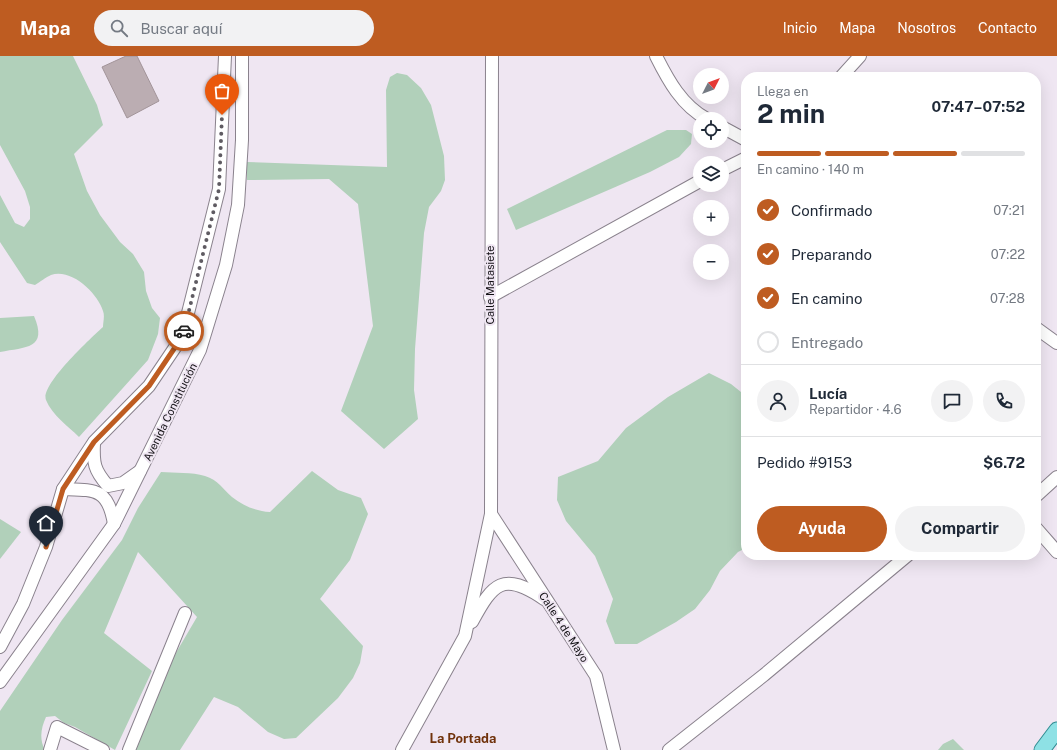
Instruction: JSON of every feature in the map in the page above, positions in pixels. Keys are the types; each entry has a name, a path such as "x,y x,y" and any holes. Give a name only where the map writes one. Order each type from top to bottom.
{"main road":[{"path":"1042,750 1057,730"}],"street":[{"path":"0,647 24,604 46,547 63,489 94,442 149,386 182,337 219,189 225,56"},
{"name":"Avenida Constitución","path":"0,682 114,524 200,350 226,265 238,205 242,140 242,56"},
{"name":"Calle Matasiete","path":"465,636 491,514 490,297 492,56"},
{"path":"656,56 673,89 696,112"},
{"path":"846,72 860,56"},
{"path":"729,131 741,137"},
{"path":"729,166 741,160"},
{"path":"490,297 693,185"},
{"path":"1041,332 1057,343"},
{"path":"94,442 93,463 99,475 108,486 123,484 142,468"},
{"path":"1041,491 1057,477"},
{"path":"63,489 91,489 101,495 111,507 114,524"},
{"name":"Calle 4 de Mayo","path":"491,514 596,676 614,750"},
{"path":"1041,534 1057,552"},
{"path":"669,750 764,675 902,560"},
{"path":"402,750 484,600 493,589 506,584 515,583 530,590 548,602"},
{"path":"129,750 185,613"},
{"path":"50,750 57,727 103,750"}],"green space":[{"path":"0,56 73,56 97,105 103,125 74,154 87,191 100,215 120,242 133,254 144,272 146,291 152,308 160,318 158,334 148,360 79,437 52,411 46,400 46,393 58,373 103,327 104,313 96,297 90,290 83,284 67,275 51,275 35,285 27,283 0,242 0,195 15,223 24,227 30,219 30,207 25,191 0,145"},
{"path":"397,73 407,75 421,88 431,105 444,156 445,180 441,191 429,207 424,233 415,349 414,390 418,419 384,449 341,411 373,326 358,204 329,179 247,180 247,162 387,167 386,90 390,77"},
{"path":"667,130 686,130 692,134 691,144 679,157 650,172 516,230 507,209"},
{"path":"34,316 38,327 36,341 26,347 0,352 0,318"},
{"path":"709,373 731,384 741,392 741,550 720,571 710,590 695,609 676,622 637,644 615,644 606,621 613,599 595,556 566,521 557,500 558,477 598,461 626,428 668,397"},
{"path":"312,471 338,490 361,498 368,514 350,560 320,599 363,646 360,663 353,678 338,698 296,738 284,739 268,732 238,707 214,697 180,750 134,750 167,668 197,617 138,552 104,633 152,671 115,750 75,727 64,723 55,716 46,717 43,725 41,738 45,750 0,750 0,711 62,620 122,540 138,508 161,472 189,473 205,476 217,482 232,497 241,503 255,509 270,512"},
{"path":"0,519 21,532 0,559"},
{"path":"953,739 964,750 938,750 943,744"}],"building":[{"path":"126,56 137,56 159,101 127,118 102,67"}],"way so far":[{"path":"184,331 219,189 222,115"}],"district":[{"name":"La Portada","path":"463,738"}],"route":[{"path":"46,547 63,489 94,442 149,386 182,337 184,331"}]}
